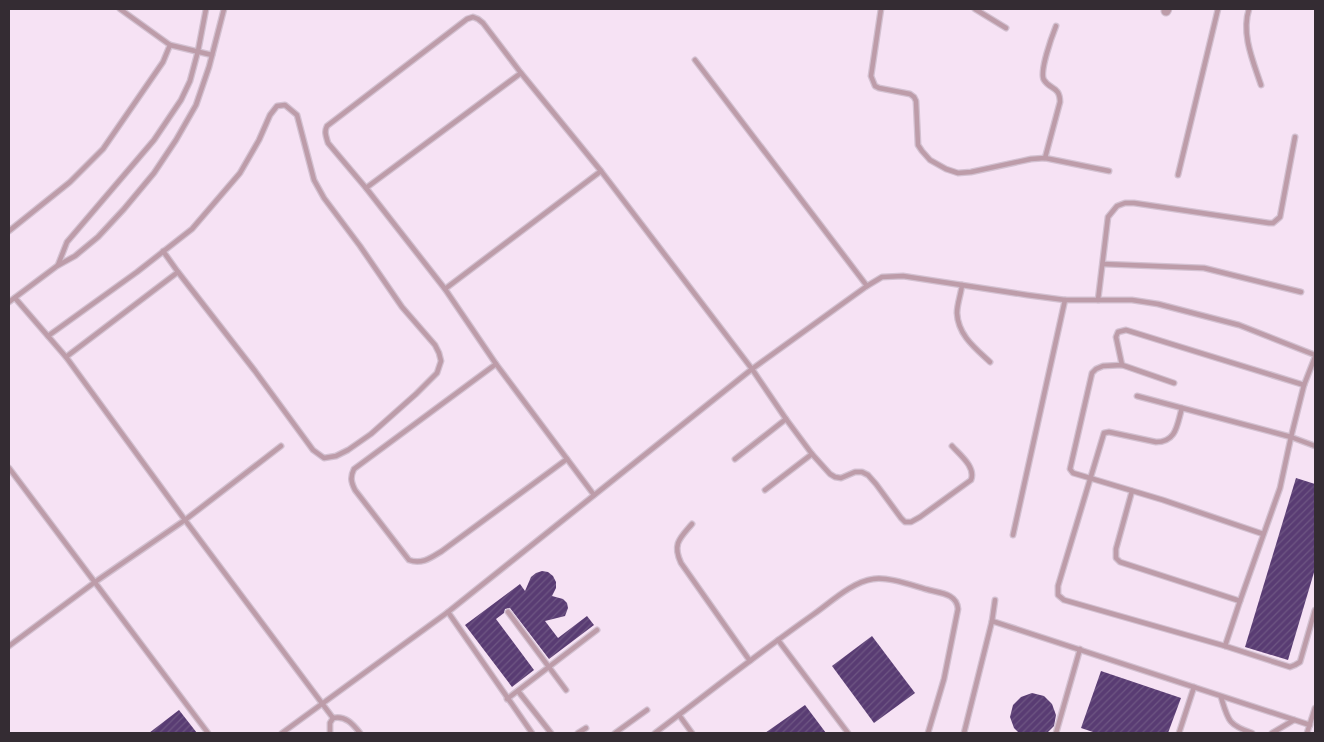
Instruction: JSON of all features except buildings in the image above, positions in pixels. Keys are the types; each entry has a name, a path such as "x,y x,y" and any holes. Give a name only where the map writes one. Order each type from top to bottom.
{"lane":[{"path":"120,9 170,45 212,55"},
{"path":"57,266 68,242 154,140 181,100 190,81 206,9"},
{"path":"9,302 98,237 154,173 196,105 224,9"},
{"path":"881,9 871,76 875,86 879,88 910,94 914,97 916,101 918,145 930,160 958,173 1045,158 1109,171"},
{"path":"975,9 1006,28"},
{"path":"1178,175 1218,9"},
{"path":"1249,9 1246,18 1248,46 1261,85"},
{"path":"594,496 496,364 445,289 366,188 328,143 325,130 328,126 467,19 473,17 483,23 601,171 752,369 812,454 830,474 835,478 840,478 855,472 862,472 876,484 901,518 905,522 911,522 920,518 971,480 973,474 971,468 952,446"},
{"path":"1045,158 1060,102 1060,95 1045,82 1043,73 1056,26"},
{"path":"9,231 70,182 103,149 163,62 170,45"},
{"path":"695,60 867,286"},
{"path":"366,188 521,73"},
{"path":"48,336 192,229 240,173 259,140 270,115 277,106 285,105 297,115 314,180 402,307 435,345 441,361 438,373 371,434 348,450 336,456 324,458 314,450 163,251"},
{"path":"1098,300 1108,217 1117,206 1125,203 1134,203 1273,223 1280,217 1295,137"},
{"path":"445,289 601,171"},
{"path":"1103,264 1204,268 1302,292"},
{"path":"66,357 178,272"},
{"path":"282,733 448,612 752,369 882,277 903,276 1065,300 1132,300 1158,304 1240,325 1315,356 1304,385 1280,488 1225,646"},
{"path":"962,285 957,312 960,328 970,344 990,362"},
{"path":"15,298 66,357 333,718"},
{"path":"1013,535 1065,300"},
{"path":"1122,364 1116,337 1118,332 1126,330 1304,385"},
{"path":"496,364 354,469 351,475 355,490 409,560 416,563 442,551 567,459"},
{"path":"1174,383 1122,364 1103,366 1096,369 1092,373 1070,468 1073,473 1132,490 1263,534"},
{"path":"1137,396 1291,437 1315,446"},
{"path":"1182,408 1173,436 1162,442 1109,432 1104,433 1058,586 1058,595 1064,600 1225,646 1290,667 1300,662 1315,610"},
{"path":"735,459 786,419"},
{"path":"9,646 95,582 185,520 281,446"},
{"path":"765,490 812,454"},
{"path":"9,468 208,733"},
{"path":"1132,490 1116,549 1116,558 1120,562 1240,600"},
{"path":"692,524 676,545 676,554 750,661"},
{"path":"655,733 778,640 856,585 875,578 932,591 955,600 957,603 958,609 945,670 928,733"},
{"path":"964,733 992,621 995,600"},
{"path":"448,612 532,733"},
{"path":"508,612 566,690"},
{"path":"992,621 1310,725"},
{"path":"507,699 597,630"},
{"path":"778,640 848,733"},
{"path":"1056,733 1080,649"},
{"path":"1179,733 1194,687"},
{"path":"518,691 550,733"},
{"path":"1221,696 1226,716 1231,724 1252,733"},
{"path":"1307,733 1315,708"},
{"path":"615,733 647,710"},
{"path":"679,715 692,733"},
{"path":"333,718 343,717 360,733"},
{"path":"330,733 330,723 333,718"},
{"path":"1272,733 1294,720"},
{"path":"578,733 586,728"}]}
